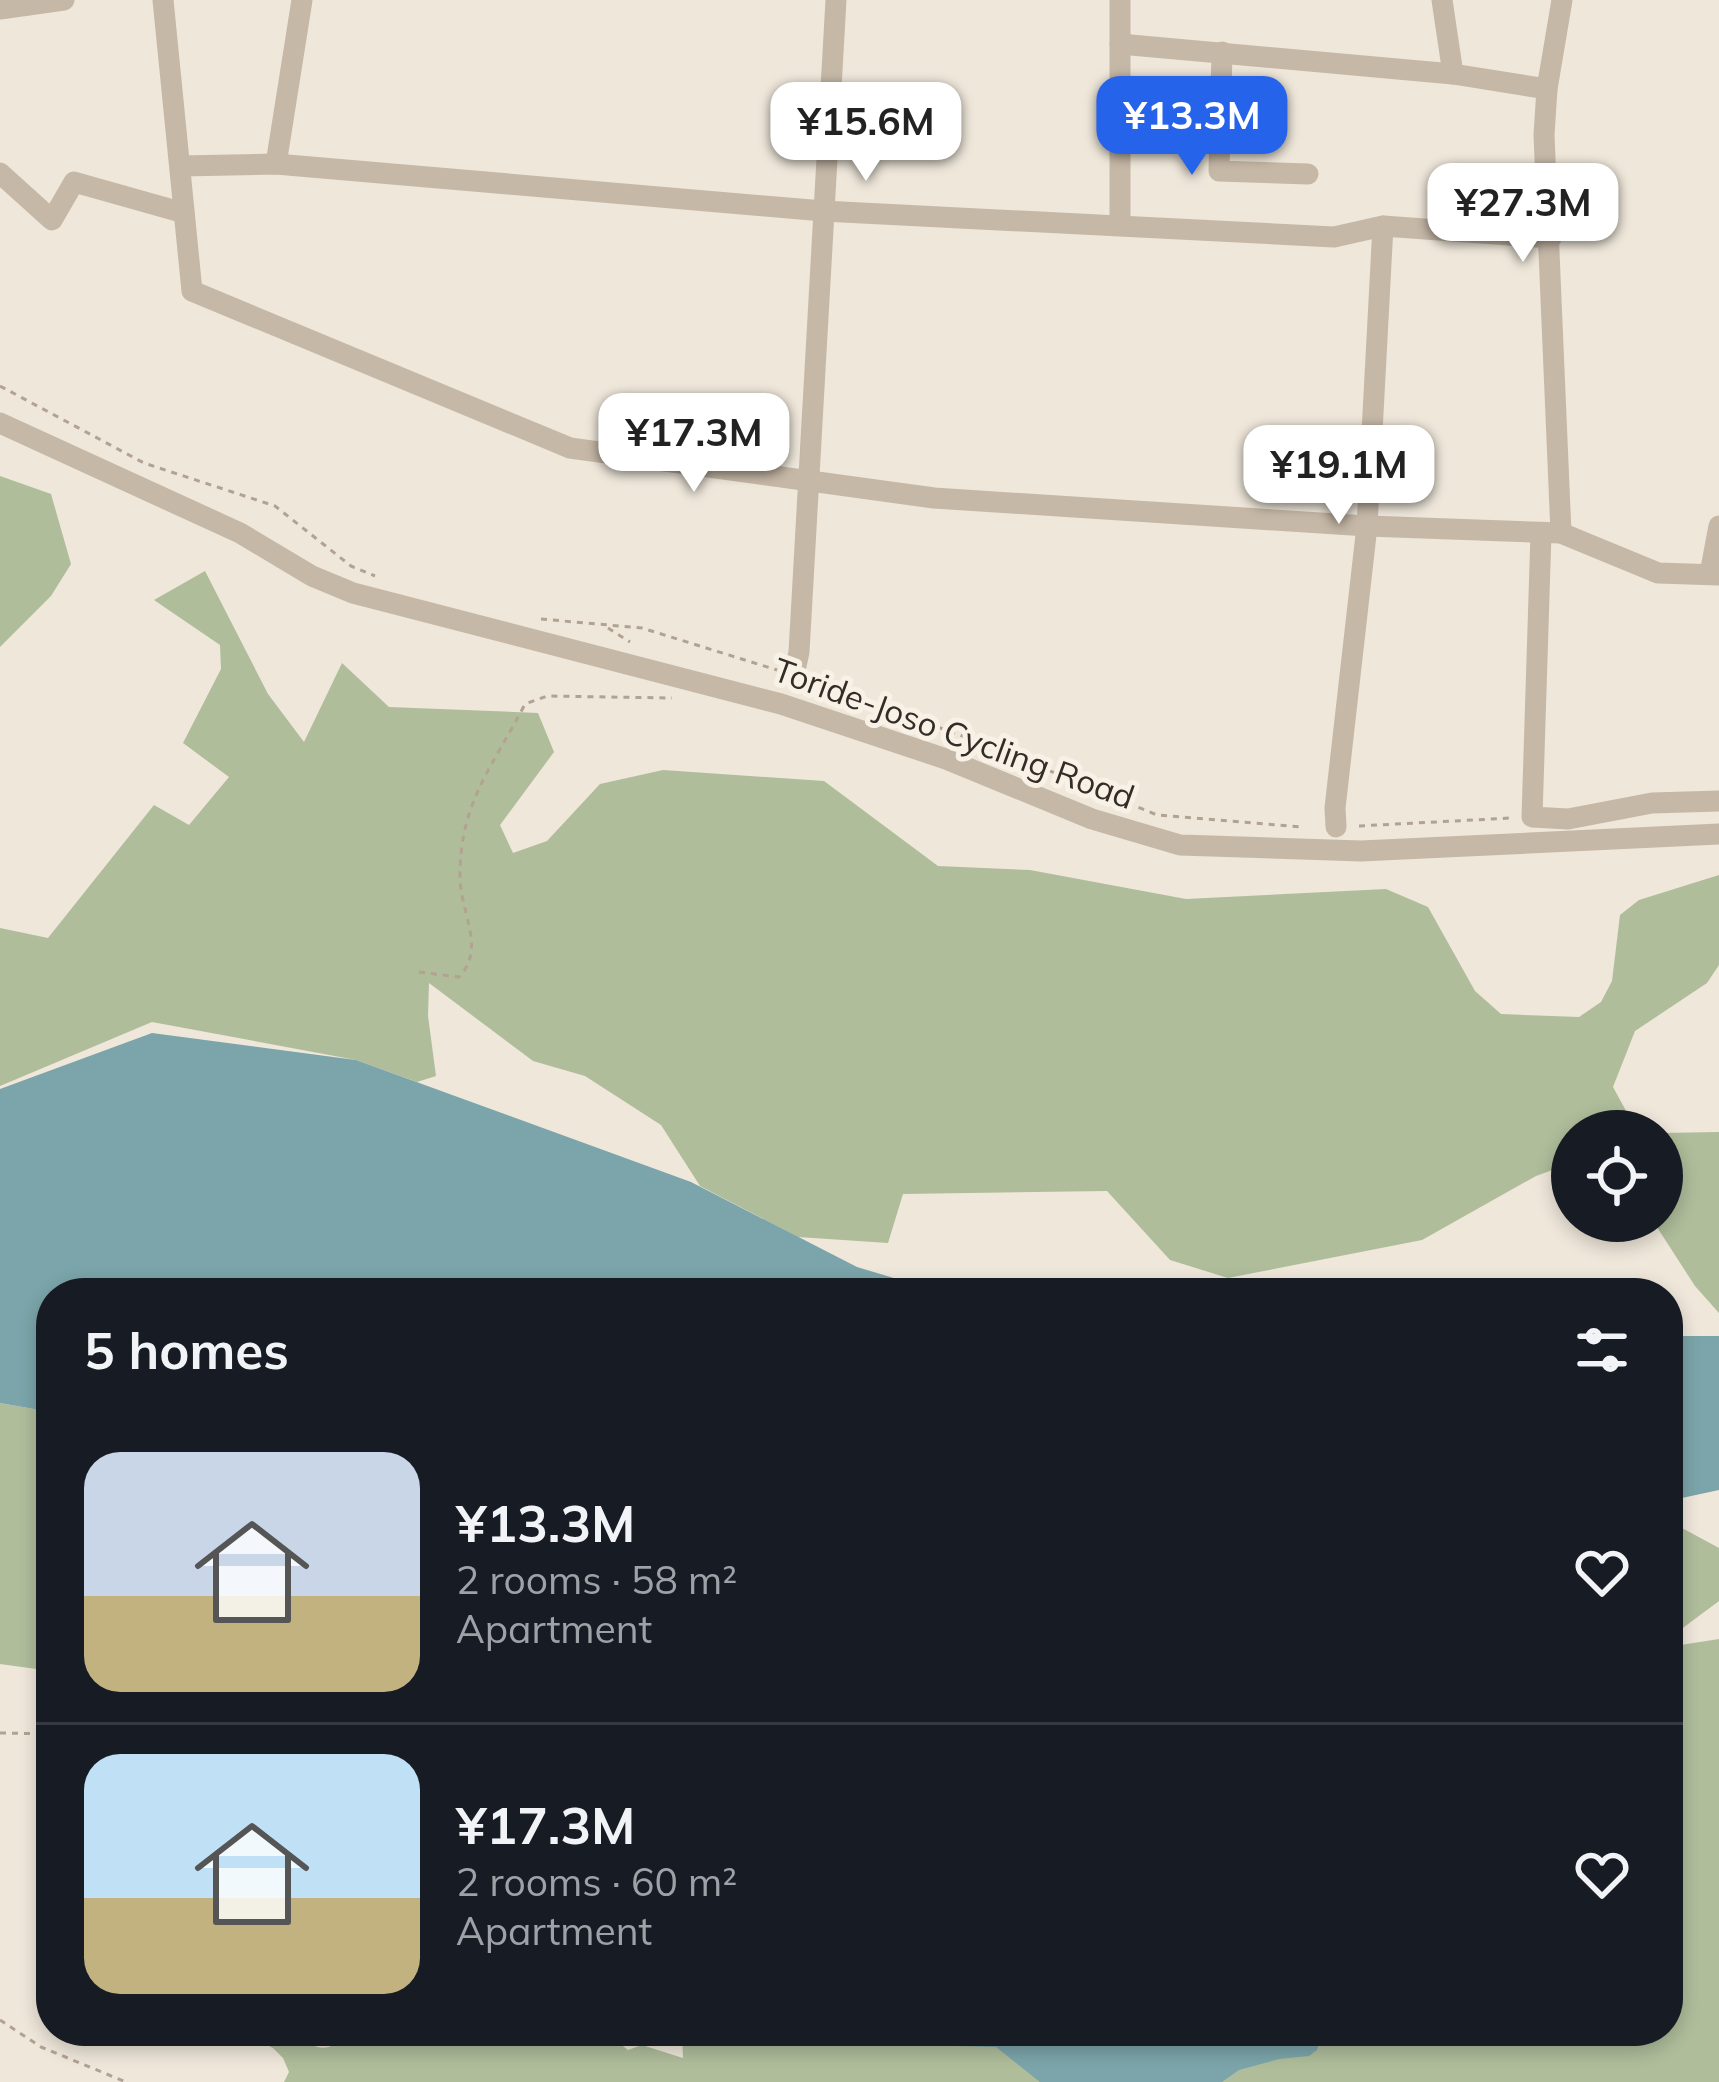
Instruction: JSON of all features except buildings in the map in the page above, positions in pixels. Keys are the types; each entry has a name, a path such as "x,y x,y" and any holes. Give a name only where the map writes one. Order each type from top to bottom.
{"street":[{"path":"0,9 64,0"},
{"path":"163,0 192,291 570,448 934,498 1551,533 1658,573 1715,575 1719,526"},
{"path":"276,164 302,0"},
{"path":"794,675 836,0"},
{"path":"1120,0 1120,223"},
{"path":"1442,0 1453,74"},
{"path":"1562,0 1546,89 1544,135 1550,238 1551,533 1532,817 1568,819 1652,803 1719,801"},
{"path":"1120,44 1453,74 1546,89"},
{"path":"1222,52 1220,172 1308,174"},
{"path":"181,166 276,164 823,211 1334,237 1383,226 1550,238"},
{"path":"0,173 52,220 74,182 184,213"},
{"path":"1336,827 1367,526 1383,226"},
{"name":"Toride-Joso Cycling Road","path":"0,423 240,533 312,576 353,593 782,704 946,759 1092,819 1180,845 1361,851 1719,834"}],"path":[{"path":"0,386 144,463 275,506 351,566 383,579"},
{"path":"532,617 642,628 794,675 988,745 1156,815 1336,827 1532,817"},
{"path":"418,972 459,977 471,964 473,948 460,878 470,799 525,704 547,696 674,698"},
{"path":"0,1733 36,1734"},
{"path":"0,2020 36,2044"},
{"path":"39,2046 126,2082"}],"green space":[{"path":"0,476 51,494 71,564 51,596 0,647"},
{"path":"205,571 268,694 304,742 342,663 389,707 538,713 554,752 500,825 513,853 547,841 600,784 663,770 824,781 938,866 1030,870 1186,899 1386,889 1428,907 1475,991 1501,1014 1579,1017 1601,1002 1612,981 1620,915 1639,900 1719,875 1719,965 1707,983 1635,1031 1613,1087 1626,1110 1551,1110 1551,1171 1422,1240 1228,1278 1170,1260 1107,1191 903,1194 888,1243 798,1237 700,1186 661,1125 585,1076 533,1061 429,983 436,1076 417,1082 356,1060 152,1022 0,1086 0,928 48,938 154,805 189,825 229,777 183,743 221,669 220,645 154,600"},
{"path":"1719,1132 1719,1313 1667,1242 1683,1242 1683,1133"},
{"path":"0,1403 36,1409 36,1669 0,1664"},
{"path":"1683,1529 1719,1548 1719,1601 1683,1628"},
{"path":"1719,1639 1719,2082 284,2082 289,2072 283,2058 269,2046 623,2046 628,2050 645,2046 683,2058 683,2046 1683,2046 1683,1645"}],"water":[{"path":"152,1033 356,1060 691,1182 857,1267 894,1278 36,1278 36,1409 0,1403 0,1089"},
{"path":"1683,1336 1719,1336 1719,1490 1683,1498"},
{"path":"955,2046 1318,2046 1309,2056 1239,2070 1222,2082 1040,2082 996,2047"}]}
